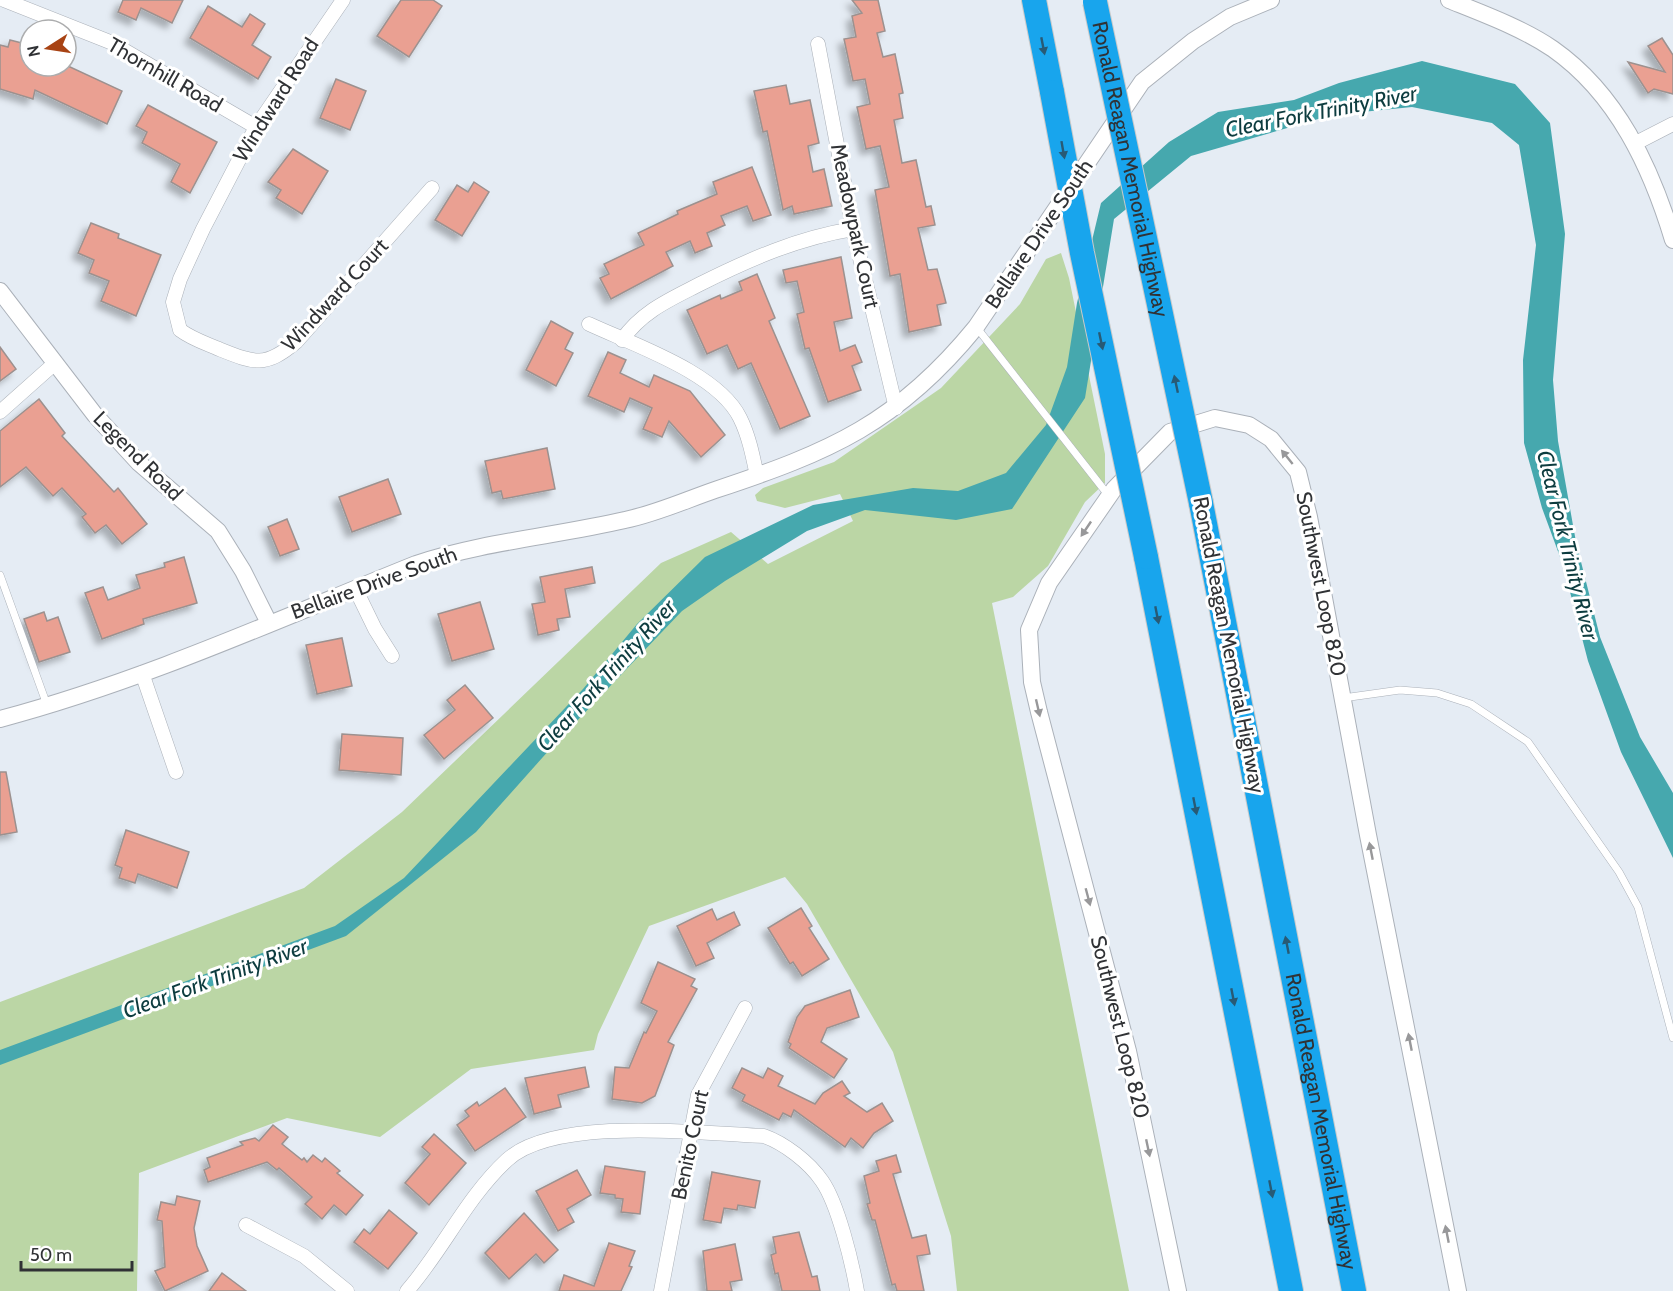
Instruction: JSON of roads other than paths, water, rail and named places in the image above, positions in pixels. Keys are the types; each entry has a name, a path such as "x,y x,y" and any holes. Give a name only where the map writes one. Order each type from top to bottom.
{"highway":[{"path":"1034,0 1082,253 1146,558 1291,1291"},
{"name":"Ronald Reagan Memorial Highway","path":"1095,1 1201,503 1354,1291"}],"street":[{"name":"Thornhill Road","path":"4,0 110,42 256,127"},
{"name":"Windward Road","path":"216,204 256,127 343,0"},
{"name":"Bellaire Drive South","path":"0,719 48,706 142,674 436,557 627,520 823,451 861,431 896,408 947,363 976,327 1142,82 1193,41 1230,17 1269,0"},
{"path":"1449,0 1490,16 1557,53 1595,85 1617,114 1634,144 1655,187 1673,240"},
{"name":"Meadowpark Court","path":"818,44 853,229 896,408"},
{"path":"1634,144 1673,124"},
{"name":"Windward Court","path":"216,204 180,279 173,302 175,315 180,330 191,338 250,362 269,359 296,342 432,188"},
{"path":"622,340 652,309 758,255 824,234 853,229"},
{"name":"Legend Road","path":"0,291 54,364 139,463 218,531 243,570 269,623"},
{"path":"589,324 707,381 724,395 740,417 757,476"},
{"path":"0,412 54,364"},
{"name":"Southwest Loop 820","path":"1178,1291 1128,1051 1032,682 1029,630 1049,583 1109,496 1170,432 1215,418 1249,425 1271,439 1298,472 1310,517 1458,1291"},
{"path":"355,588 375,629 392,656"},
{"path":"142,674 176,772"},
{"name":"Benito Court","path":"661,1291 698,1095 745,1008"},
{"path":"407,1291 470,1202 509,1158 555,1138 617,1130 764,1136 778,1141 822,1181 838,1217 857,1291"},
{"path":"246,1225 304,1256 347,1291"}],"lane":[{"path":"976,327 1109,496"},
{"path":"0,575 48,706"},
{"path":"1343,698 1400,690 1437,693 1471,705 1528,742 1619,872 1638,907 1673,1038"}],"water":[{"name":"Clear Fork Trinity River","path":"1422,61 1515,84 1550,123 1565,234 1553,380 1558,441 1576,542 1600,637 1640,737 1673,793 1673,858 1621,752 1588,661 1563,565 1542,508 1524,443 1523,360 1536,245 1519,145 1492,123 1412,107 1332,115 1191,156 1114,219 1085,398 1012,509 956,520 865,510 807,531 725,581 682,611 551,748 476,832 346,936 0,1065 0,1050 335,926 404,878 583,689 637,624 705,557 813,505 913,488 958,491 1006,473 1046,425 1067,367 1077,303 1101,203 1169,142 1218,112 1294,100 1339,83"}]}
